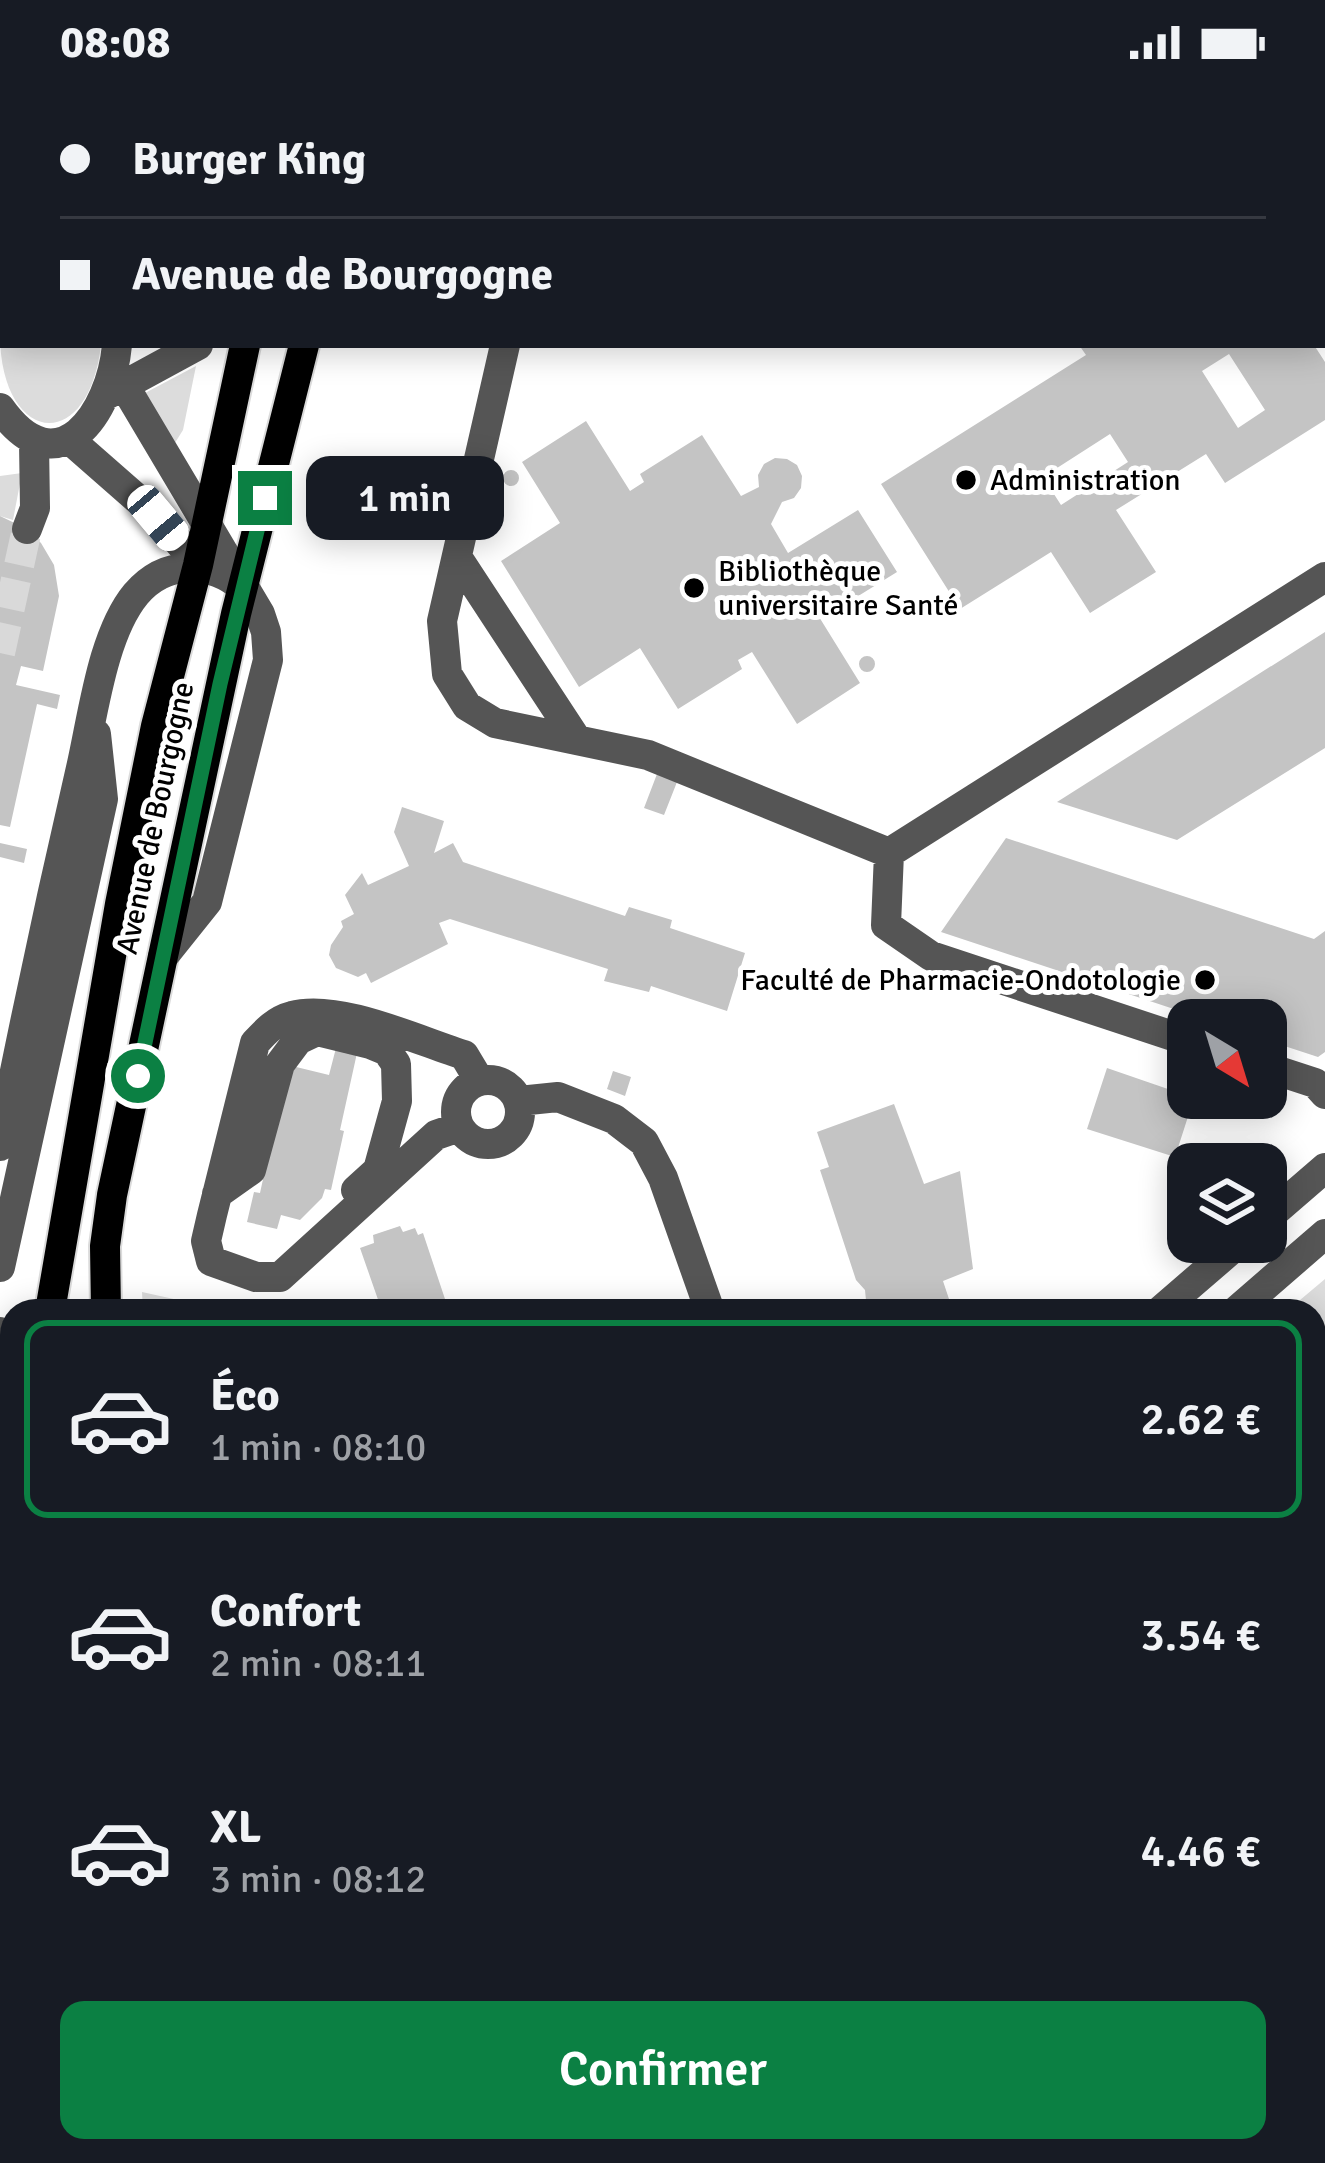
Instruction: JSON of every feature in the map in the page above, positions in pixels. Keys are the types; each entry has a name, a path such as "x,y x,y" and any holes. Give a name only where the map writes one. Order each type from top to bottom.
{"main road":[{"name":"Avenue de Bourgogne","path":"52,1299 120,904 156,726 198,565 244,348"},
{"name":"Avenue de Bourgogne","path":"106,1299 105,1246 112,1195 242,587 303,348"}],"street":[{"path":"0,408 22,435 34,442 57,444 69,440 97,414 116,373 189,348"},
{"path":"504,348 442,621 447,674 467,706 495,722 648,755 889,853"},
{"path":"116,373 242,587"},
{"path":"69,440 158,518 198,565 242,587"},
{"path":"27,529 36,492 34,442"},
{"path":"457,557 577,740"},
{"path":"0,1146 113,634 137,593 163,574 198,565"},
{"path":"889,853 1325,577"},
{"path":"0,1267 103,800 94,710"},
{"path":"889,853 886,925 932,956 1167,1034"},
{"path":"459,1127 436,1135 280,1277 267,1279 211,1261 206,1241 255,1043 270,1027 294,1015 337,1015 464,1055 479,1080"},
{"path":"217,1194 238,1182 256,1162 280,1064 298,1040 317,1030 387,1052 399,1077 378,1170 275,1265 267,1279"},
{"path":"401,1170 420,1085 402,1035"},
{"path":"1287,1074 1315,1084 1325,1094"},
{"path":"479,1080 496,1080 519,1101 518,1125 501,1142 477,1143 459,1127 458,1099 479,1080"},
{"path":"519,1101 558,1097 614,1119 644,1142 663,1178 706,1299"},
{"path":"1287,1201 1325,1168"},
{"path":"1250,1299 1325,1234"},
{"path":"1174,1299 1216,1263"}],"shaded area":[{"path":"2,348 100,348 93,381 80,406 63,420 46,423 29,415 14,398"},
{"path":"196,366 183,430 173,446 145,393"},
{"path":"22,473 13,520 0,516 0,476"},
{"path":"1325,1279 1325,1299 1301,1299"},
{"path":"142,1292 174,1299 142,1299"}],"building":[{"name":"Administration","path":"1081,348 1316,348 1325,362 1325,420 1225,483 1206,454 1116,510 1156,572 1090,613 1051,552 960,609 881,484 1086,355","holes":["1229,354 1265,410 1238,428 1202,371","1110,434 1128,462 1061,505 1043,477"]},
{"name":"Bibliothèque universitaire Santé","path":"586,421 630,491 644,482 640,474 702,435 741,496 759,487 764,464 775,458 797,465 801,488 794,498 782,502 771,524 788,553 858,510 897,572 834,611 830,604 816,612 860,683 797,724 752,652 738,660 742,669 678,709 640,648 579,687 501,561 560,523 522,462"},
{"path":"511,470 519,478 511,486 503,478"},
{"path":"0,516 27,529 41,543 54,565 59,596 43,671 21,666 16,685 60,695 57,709 37,704 10,827 0,825"},
{"path":"1325,632 1325,748 1177,840 1057,802"},
{"path":"867,656 875,664 867,672 859,664"},
{"path":"657,774 677,782 664,815 644,808"},
{"path":"402,807 444,821 434,853 453,843 463,862 625,916 629,907 672,920 670,928 745,953 727,1011 651,986 649,992 604,981 608,969 450,919 439,923 448,944 371,983 366,973 358,977 336,968 329,955 331,945 343,927 341,921 354,914 345,895 362,873 368,885 409,866 394,832"},
{"name":"Faculté de Pharmacie-Ondotologie","path":"1006,838 1314,939 1325,931 1325,1052 1318,1057 1287,1047 1287,999 1167,999 1167,1007 941,932"},
{"path":"0,843 27,849 24,863 0,857"},
{"path":"336,1048 357,1053 331,1190 325,1189 300,1220 281,1215 277,1229 247,1222 254,1192 260,1193 288,1065 329,1075"},
{"path":"1107,1068 1167,1089 1167,1119 1187,1119 1180,1143 1167,1143 1167,1154 1087,1129"},
{"path":"613,1071 631,1077 625,1096 607,1089"},
{"path":"894,1104 924,1184 960,1171 973,1269 943,1281 949,1299 866,1299 820,1170 829,1167 817,1132"},
{"path":"400,1226 403,1232 415,1228 418,1235 423,1233 445,1299 378,1299 360,1248 374,1243 373,1235"}],"tunnel":[{"path":"0,653 27,529"}],"place":[{"name":"Administration","path":"966,480"},
{"name":"Bibliothèque universitaire Santé","path":"694,588"},
{"name":"Faculté de Pharmacie-Ondotologie","path":"1205,980"}],"route":[{"path":"138,1076 220,684 265,498"}]}
